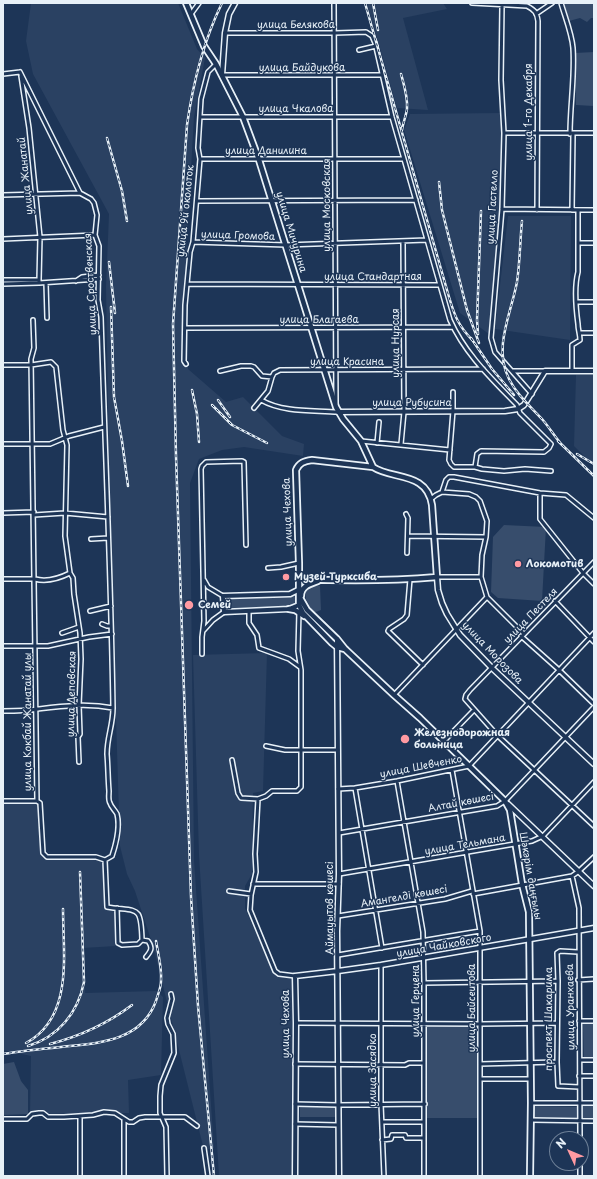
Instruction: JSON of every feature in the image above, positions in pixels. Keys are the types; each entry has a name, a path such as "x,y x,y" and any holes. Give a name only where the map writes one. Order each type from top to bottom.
{"main road":[{"name":"улица Мичурина","path":"186,3 204,46 216,64 243,117 259,160 337,409 360,441 373,467"},
{"name":"улица Чехова","path":"299,605 297,466 305,461 312,460 373,467"},
{"path":"373,467 377,470 403,476 415,481 427,492 431,499"},
{"name":"улица Морозова","path":"431,499 437,577"},
{"path":"299,579 410,579 437,577"},
{"path":"300,598 303,589 308,585 322,580"},
{"name":"Шәкәрім даңғылы","path":"300,598 307,610 337,639 345,649 444,741 505,802 510,810 522,884 529,912 531,1079 530,1176"},
{"name":"Шәкәрім даңғылы","path":"299,605 307,618 337,647 345,649"},
{"path":"289,609 295,610 307,618"}],"street":[{"path":"191,14 199,3"},
{"path":"222,75 225,33 229,14 235,3"},
{"name":"улица Московская","path":"334,3 337,409"},
{"path":"472,3 502,6 526,6 534,10 536,14 552,3"},
{"path":"543,3 544,8"},
{"path":"561,3 573,47 570,114 572,134 572,210"},
{"name":"улица Гастелло","path":"502,6 501,80 504,133 502,209 491,338 495,352 532,394"},
{"name":"улица 1-го Декабря","path":"536,14 538,22 537,210"},
{"name":"улица Белякова","path":"225,33 335,34 366,32 372,36 376,46"},
{"path":"359,50 376,46 392,117 439,285 453,327 470,355 517,405 524,417 551,444 546,451 540,452 481,451 477,454 474,467"},
{"name":"улица 9й околоток","path":"186,364 184,361 185,305 197,202 200,160 198,148 201,99 208,72 216,64"},
{"path":"3,74 20,72"},
{"name":"улица Сроственская","path":"20,72 80,193 94,203 97,215 95,235 99,246 98,300 102,317 104,427 112,634 113,717 107,742 107,755 110,803 116,812 117,832 112,856 105,860"},
{"name":"улица Жанатай","path":"20,72 29,128 40,237 39,282"},
{"name":"улица Байдукова","path":"222,75 382,75"},
{"name":"улица Чкалова","path":"200,117 392,117"},
{"path":"504,133 594,133"},
{"name":"улица Данилина","path":"200,160 404,159"},
{"path":"3,195 80,193"},
{"path":"197,202 416,200"},
{"path":"502,209 594,210"},
{"path":"572,371 572,346 580,340 576,279 578,272 578,210"},
{"path":"3,239 95,235"},
{"name":"улица Громова","path":"193,242 286,245 427,240"},
{"name":"улица Нурсая","path":"401,444 404,412 403,241"},
{"path":"578,243 594,243"},
{"path":"76,281 82,277 99,275"},
{"path":"3,280 46,283 99,279"},
{"path":"3,284 39,282"},
{"path":"46,283 47,318"},
{"name":"улица Стандартная","path":"187,284 439,285"},
{"path":"577,302 594,302"},
{"name":"улица Кокбай Жанатай улы","path":"33,320 34,348 31,365 37,801 40,803 43,853 47,857 96,856 105,860"},
{"name":"улица Благаева","path":"185,328 453,327"},
{"path":"580,333 594,333"},
{"name":"улица Деповская","path":"31,365 51,362 56,367 67,445 65,536 70,573 73,578 79,627 81,660 79,705 80,734 78,737 79,762"},
{"path":"3,365 31,365"},
{"path":"220,371 241,366 251,366 254,367 262,376 272,377 268,390 262,400 254,408"},
{"name":"улица Красина","path":"272,377 274,373 280,370 483,370"},
{"path":"512,371 594,371"},
{"path":"518,409 526,403 545,371"},
{"path":"453,392 454,411 449,462 454,467 474,467 504,472 525,470 551,471"},
{"name":"улица Рубусина","path":"262,400 270,405 280,408 404,412 505,411 518,409"},
{"name":"улица Рубусина","path":"377,443 379,422"},
{"path":"3,444 50,444 65,438 104,427"},
{"path":"360,441 450,450"},
{"path":"202,654 202,632 204,621 200,469 206,462 244,462 246,545"},
{"path":"442,492 446,480 449,477 540,493 566,495 594,518"},
{"path":"431,499 442,492 469,494 476,497 480,501 487,521 486,538 482,550 481,577 487,597 594,706"},
{"path":"540,493 540,519 583,573 594,584"},
{"path":"3,513 65,513 84,516 108,517"},
{"path":"406,514 408,518 407,553"},
{"path":"408,536 486,538"},
{"path":"91,539 108,538"},
{"name":"улица Пестеля","path":"474,710 465,699 466,694 594,562"},
{"path":"268,568 299,563"},
{"path":"3,579 53,579 70,573"},
{"path":"203,576 208,587 223,596 290,594 300,598"},
{"path":"437,577 481,577"},
{"name":"улица Морозова","path":"437,577 438,590 442,603 456,630 492,668 594,764"},
{"path":"410,579 406,615 404,619 388,631 423,665"},
{"path":"290,594 298,590"},
{"path":"223,596 224,612"},
{"path":"394,695 487,597"},
{"path":"555,601 594,642"},
{"path":"202,632 212,620 224,612 289,609 299,605"},
{"name":"улица Чехова","path":"295,1176 295,976 279,974 275,971 250,910 251,894 256,872 255,854 258,799 266,796 272,791 297,791 301,787 300,667 298,650 299,605"},
{"path":"90,611 111,606"},
{"path":"249,611 249,624 257,635 259,648 289,659 300,667"},
{"path":"102,624 111,626"},
{"path":"62,633 79,627"},
{"name":"улица Шевченко","path":"338,789 398,781 469,766 558,669 594,633"},
{"path":"3,646 48,646 112,634"},
{"name":"Аймауытов көшесі","path":"337,639 339,1176"},
{"path":"3,711 36,710 79,705 96,705 113,708"},
{"name":"Алтай көшесі","path":"338,833 460,813 496,806 505,802 594,706"},
{"path":"444,741 474,710 497,735 594,826"},
{"path":"266,746 285,750 338,750"},
{"path":"232,760 239,795 242,798 258,799"},
{"name":"улица Байсеитова","path":"452,770 480,932 480,1176"},
{"name":"улица Герцена","path":"398,781 423,932 425,1104 424,1176"},
{"name":"улица Тельмана","path":"339,874 532,841 543,836 594,782"},
{"path":"354,788 382,948"},
{"path":"3,801 37,801"},
{"path":"505,802 543,836 594,886"},
{"name":"Амангелді көшесі","path":"338,916 445,899 473,892 572,876 580,871 594,857"},
{"path":"105,860 108,908 134,910 139,915 141,920 142,940"},
{"name":"улица Уранхаева","path":"572,876 578,908 579,931 578,980 580,1131"},
{"path":"254,884 339,884"},
{"path":"229,891 251,894"},
{"path":"117,908 118,943 122,945 136,944 142,940 148,941 151,947 150,952 146,957"},
{"name":"улица Чайковского","path":"295,976 381,965 594,928"},
{"path":"338,955 480,932"},
{"name":"проспект Шакарима","path":"578,952 560,951 557,953 557,1062 558,1086 579,1087"},
{"name":"улица Засядко","path":"381,965 381,1104 384,1176"},
{"path":"578,980 594,979"},
{"path":"424,983 558,981"},
{"path":"167,1176 166,1127 160,1112 161,1085 174,1053 173,1034 167,1018 172,998 171,994"},
{"path":"579,1021 594,1021"},
{"path":"296,1023 557,1023"},
{"path":"580,1060 594,1060"},
{"path":"480,1064 557,1062"},
{"path":"295,1064 405,1065 409,1063 424,1063"},
{"path":"579,1076 594,1076"},
{"path":"480,1079 531,1079"},
{"path":"531,1103 594,1103"},
{"path":"295,1104 425,1104"},
{"path":"3,1120 27,1119 32,1114 39,1113 43,1113 48,1117 80,1117 104,1112 115,1114 124,1120 133,1122 139,1118 145,1117 185,1117 196,1126"},
{"path":"80,1117 80,1176"},
{"path":"124,1120 124,1176"},
{"path":"531,1120 594,1121"},
{"path":"382,1122 424,1122"},
{"path":"295,1124 338,1125"},
{"path":"382,1140 391,1139 392,1135 405,1135 406,1138 424,1138"},
{"path":"204,1148 208,1176"}],"shaded area":[{"path":"31,3 178,3 197,49 205,58 194,117 187,239 188,369 226,402 243,397 282,436 304,444 303,456 244,447 222,450 199,459 190,483 194,860 214,1148 204,1150 153,946 135,891 127,874 120,846 110,526 106,287 109,214 33,74 26,41"},
{"path":"367,3 443,3 447,9 403,18 428,110 397,108"},
{"path":"564,3 594,3 594,18 591,18 587,22 580,18 569,21"},
{"path":"594,52 594,106 576,105 575,53"},
{"path":"502,113 501,210 489,334 460,313 404,130 410,114"},
{"path":"508,216 571,216 570,340 495,329"},
{"path":"576,375 594,375 594,466 574,446"},
{"name":"Локомотив","path":"504,525 546,527 542,601 498,598 491,592 493,537"},
{"path":"305,586 320,586 321,610 313,613 306,599"},
{"path":"228,597 295,597 295,605 292,607 227,608 225,606 225,599"},
{"path":"267,653 263,791 253,793 252,874 245,886 245,908 274,974 292,979 292,1176 219,1176 199,855 193,655"},
{"path":"3,803 38,803 40,813 44,857 103,859 106,907 115,909 116,946 83,948 85,993 156,991 163,997 161,1075 128,1080 129,1113 30,1114 31,1056 3,1050"},
{"path":"427,1024 478,1024 478,1118 427,1118"},
{"path":"583,1024 594,1024 594,1059 584,1060"},
{"path":"14,1062 21,1081 28,1090 28,1114 3,1115 3,1064"},
{"path":"300,1106 336,1106 336,1117 300,1117"},
{"path":"532,1106 578,1107 578,1118 532,1118"},
{"path":"581,1106 594,1106 594,1118 581,1118"}],"railway":[{"path":"214,1176 198,1006 191,897 173,324 187,125 192,94 204,48 222,3"},
{"path":"365,3 451,304 460,325 473,341"},
{"path":"373,3 378,30"},
{"path":"401,74 407,100 407,112 402,130"},
{"path":"107,138 122,191 127,221"},
{"path":"439,182 442,210 467,310 479,343"},
{"path":"478,334 477,320 481,211"},
{"path":"522,221 517,282 503,343 505,367 509,379 516,390 542,419 562,445"},
{"path":"109,262 115,313"},
{"path":"111,307 114,397 128,486"},
{"path":"471,338 492,369 514,395"},
{"path":"192,390 197,414 199,442"},
{"path":"218,400 230,417"},
{"path":"212,405 232,425 267,443"},
{"path":"558,441 594,476"},
{"path":"577,454 594,464"},
{"path":"28,1046 49,1037 57,1030 72,1014 81,993 84,982 80,872"},
{"path":"26,1043 41,1032 52,1017 59,1001 64,964 63,909"},
{"path":"3,1054 89,1044 117,1038 129,1033 140,1025 149,1015 156,1001 160,986 161,971 156,941"},
{"path":"50,1044 93,1029 132,1005"}],"place":[{"name":"Локомотив","path":"518,564"},
{"name":"Музей Турксиба","path":"286,577"},
{"name":"Семей","path":"189,605"},
{"name":"Железнодорожная больница","path":"405,739"}]}
